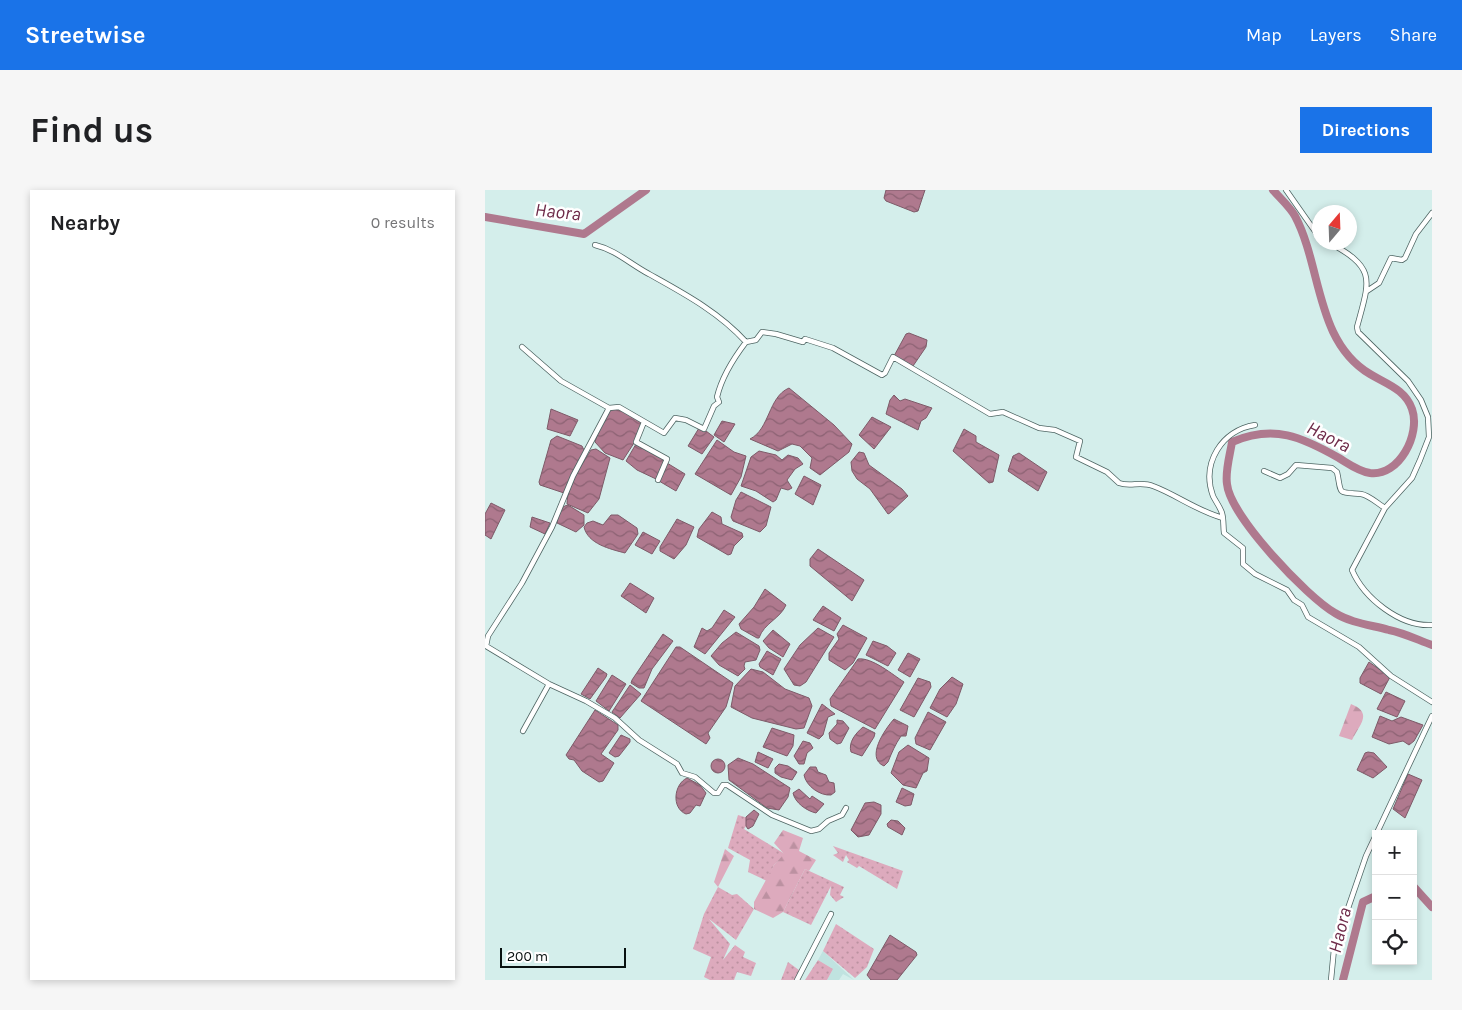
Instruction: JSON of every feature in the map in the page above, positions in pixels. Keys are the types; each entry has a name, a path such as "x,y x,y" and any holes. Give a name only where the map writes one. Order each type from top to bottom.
{"street":[{"path":"1286,190 1312,227"},
{"path":"1367,291 1379,283 1391,258 1402,260 1405,258 1416,234 1432,213"},
{"path":"595,245 606,247 647,273 680,290 728,324 746,342"},
{"path":"1343,250 1351,254 1365,272 1367,291 1357,327 1358,332 1408,381 1421,400 1428,417 1429,426 1427,443 1412,478 1385,508 1352,570 1363,590 1387,610 1420,624 1432,625"},
{"path":"522,347 561,381 609,408 619,407 665,434 675,418 686,420 704,429 713,406 719,402 718,392 730,363 746,342 756,340 762,332 803,342 805,339 833,348 882,375 885,373 893,357 990,414 1003,412 1039,428 1055,430 1081,441 1076,457 1107,472 1119,483 1139,482 1155,486 1194,508 1223,518"},
{"path":"609,408 573,476 552,527 531,567 488,636 486,646 549,684 586,701 615,718 639,740 677,764 683,773 695,777 714,793 719,793 723,785 727,784 772,816 811,831 819,829 828,821 842,815 846,808"},
{"path":"644,422 636,442 667,459 658,480"},
{"path":"1255,425 1237,430 1225,438 1213,460 1210,476 1211,488 1223,518 1224,533 1243,548 1243,564 1246,568 1287,590 1294,600 1302,605 1308,617 1359,647 1391,676 1432,702"},
{"path":"1264,471 1280,478 1289,474 1296,465 1332,468 1337,472 1337,485 1346,494 1363,495 1385,508"},
{"path":"523,731 549,684"},
{"path":"1331,980 1334,949 1366,856 1432,716"},
{"path":"797,980 831,914"}],"shaded area":[{"path":"823,951 854,980 843,974 839,980 827,980 833,969 818,960"}],"green space":[{"path":"1351,704 1358,707 1363,715 1361,724 1352,740 1339,736"},
{"path":"738,815 751,819 744,829 785,854 774,865 767,881 748,872 750,860 728,848"},
{"path":"783,830 803,838 799,851 816,860 809,871 805,869 783,912 773,918 754,909 754,902 774,865 784,854 774,843"},
{"path":"833,846 903,871 897,889 859,866 857,868 847,862 849,860 846,855 843,862 833,855 838,853"},
{"path":"725,849 734,856 718,887 714,882"},
{"path":"805,869 844,887 840,895 844,897 836,902 830,895 831,886 811,925 783,912"},
{"path":"718,887 732,895 737,894 754,909 736,940 709,919 730,944 723,960 735,945 745,952 743,957 756,963 751,976 737,972 734,980 710,980 704,977 711,957 693,949 704,914"},
{"path":"836,924 874,949 867,967 855,978 823,951"},
{"path":"818,960 833,969 827,980 805,980"},
{"path":"788,962 803,973 800,980 781,980"}],"water":[{"path":"886,190 925,190 918,211 914,212 886,201 884,198"},
{"path":"909,333 927,340 926,347 913,366 894,356 906,334"},
{"path":"789,388 834,425 852,444 849,452 820,475 810,468 812,458 800,446 792,444 778,451 750,439 762,428 777,398"},
{"path":"894,395 900,401 905,399 932,408 926,418 921,421 918,430 886,414 890,400"},
{"path":"619,408 642,422 634,443 623,460 605,453 595,442 600,426 611,409"},
{"path":"551,409 578,420 570,436 547,429"},
{"path":"872,417 891,427 874,449 859,435"},
{"path":"722,421 735,424 724,442 714,435"},
{"path":"699,428 702,428 714,437 702,454 688,446"},
{"path":"964,429 976,436 976,442 999,455 993,482 989,483 953,451"},
{"path":"557,436 582,446 585,452 564,493 540,485 539,482 551,440"},
{"path":"717,440 734,452 746,456 741,477 731,495 695,474"},
{"path":"636,444 665,460 656,479 637,470 626,461"},
{"path":"596,449 610,458 599,499 588,513 567,504 569,490 579,469 591,450"},
{"path":"759,451 776,455 782,460 788,455 798,458 803,464 795,469 787,480 792,488 788,490 781,488 776,500 773,502 756,491 741,486 751,457"},
{"path":"859,452 864,453 869,465 902,489 908,496 888,514 870,489 857,479 852,471 851,462"},
{"path":"1019,453 1047,472 1038,491 1008,471 1013,456"},
{"path":"667,463 685,474 676,491 659,481"},
{"path":"804,476 821,485 813,505 795,494"},
{"path":"741,492 771,507 766,526 760,532 733,521 731,517 736,500"},
{"path":"491,503 505,510 491,539 485,535 485,514"},
{"path":"568,505 584,515 584,525 576,532 557,523 558,514 561,509"},
{"path":"712,512 721,517 722,524 742,533 743,537 734,546 731,554 728,555 697,537 699,529"},
{"path":"611,515 618,515 637,528 638,534 625,553 600,545 586,533 584,527 587,523 593,521 603,525"},
{"path":"532,517 550,523 545,534 530,527"},
{"path":"677,519 694,527 686,545 674,559 660,551 660,547"},
{"path":"643,532 660,541 652,554 635,545"},
{"path":"818,549 864,580 852,601 810,566 810,559"},
{"path":"630,583 654,598 646,613 621,596"},
{"path":"765,589 786,605 780,614 764,628 759,638 757,638 741,629 739,624 754,607"},
{"path":"823,606 841,618 834,631 813,620"},
{"path":"724,610 735,617 705,654 694,647 702,628 707,631 712,628"},
{"path":"843,625 867,638 853,663 845,670 829,660 829,653 839,639 837,634"},
{"path":"818,628 834,637 806,682 800,686 794,685 784,669 800,645"},
{"path":"773,630 790,644 783,657 769,648 763,641"},
{"path":"736,632 759,646 760,650 756,660 745,662 745,669 738,676 719,665 711,656 722,643"},
{"path":"663,634 673,641 652,669 644,688 639,688 631,683 632,680"},
{"path":"873,641 887,646 896,653 888,666 866,655"},
{"path":"676,647 680,647 733,683 726,707 708,733 710,738 706,744 641,701"},
{"path":"767,651 781,659 773,675 760,667 759,664"},
{"path":"908,653 920,659 910,677 898,670"},
{"path":"858,659 864,659 876,664 904,682 875,729 831,706 830,699"},
{"path":"1369,662 1390,677 1381,694 1360,683 1360,678"},
{"path":"598,668 607,674 590,699 581,694"},
{"path":"751,669 763,672 785,689 809,698 812,706 804,728 796,729 752,718 731,707 735,686"},
{"path":"612,675 626,684 609,711 596,701"},
{"path":"952,677 963,684 956,704 947,717 930,708 940,689"},
{"path":"918,678 930,682 931,687 914,717 900,710"},
{"path":"630,685 641,694 620,718 612,712"},
{"path":"1386,692 1405,701 1397,717 1377,709"},
{"path":"822,704 835,714 828,717 823,735 819,739 807,733"},
{"path":"595,710 618,725 618,730 601,754 614,763 603,781 599,782 582,771 574,760 569,759 566,755"},
{"path":"928,712 946,722 930,750 916,744 915,738"},
{"path":"1380,716 1392,721 1401,717 1423,725 1414,741 1409,745 1403,741 1389,744 1372,737"},
{"path":"894,719 908,726 906,736 901,736 888,762 884,766 876,757 876,750 886,729"},
{"path":"837,720 843,721 849,728 841,743 837,744 830,739 829,733 837,724"},
{"path":"863,727 875,733 862,756 851,752 850,748 853,738"},
{"path":"772,728 794,735 793,746 787,756 763,747"},
{"path":"621,735 630,739 630,742 619,756 615,757 609,753"},
{"path":"803,741 810,743 813,748 807,753 804,764 799,764 794,756"},
{"path":"908,745 929,758 927,771 923,773 916,788 903,785 891,773 899,752"},
{"path":"758,752 773,759 768,768 755,762"},
{"path":"1365,753 1374,753 1387,767 1373,778 1357,770"},
{"path":"738,758 753,764 790,788 788,797 779,810 767,808 729,780 728,765"},
{"path":"715,759 721,759 725,766 721,773 715,773 711,769 711,763"},
{"path":"779,764 788,766 797,772 792,780 775,773 775,768"},
{"path":"810,767 816,767 818,772 826,775 829,782 834,783 835,792 831,795 822,794 808,783 804,775"},
{"path":"1408,774 1422,780 1405,818 1393,809"},
{"path":"687,778 700,785 706,793 700,806 696,805 690,813 686,814 678,807 676,796 679,785"},
{"path":"902,788 914,794 911,805 905,806 896,802"},
{"path":"799,789 810,799 812,796 824,804 816,813 805,808 796,800 793,793"},
{"path":"874,802 881,805 881,814 869,835 858,837 851,830 865,803"},
{"path":"754,810 759,814 753,826 748,829 746,817"},
{"path":"891,820 898,821 905,828 902,835 888,827 887,824"},
{"path":"890,935 916,952 917,955 897,980 871,980 867,975"}],"waterway":[{"name":"Haora","path":"485,217 584,234 646,190"},
{"name":"Haora","path":"1273,190 1293,213 1304,236 1322,302 1329,323 1339,343 1352,360 1405,396 1412,409 1414,419 1413,430 1405,452 1398,461 1390,468 1381,472 1370,473 1361,471 1313,444 1287,435 1261,434 1232,442 1227,468 1227,484 1231,498 1255,535 1289,574 1322,604 1348,619 1400,633 1432,645"},
{"name":"Haora","path":"1417,890 1432,907"},
{"name":"Haora","path":"1343,980 1363,902 1372,898"}]}
